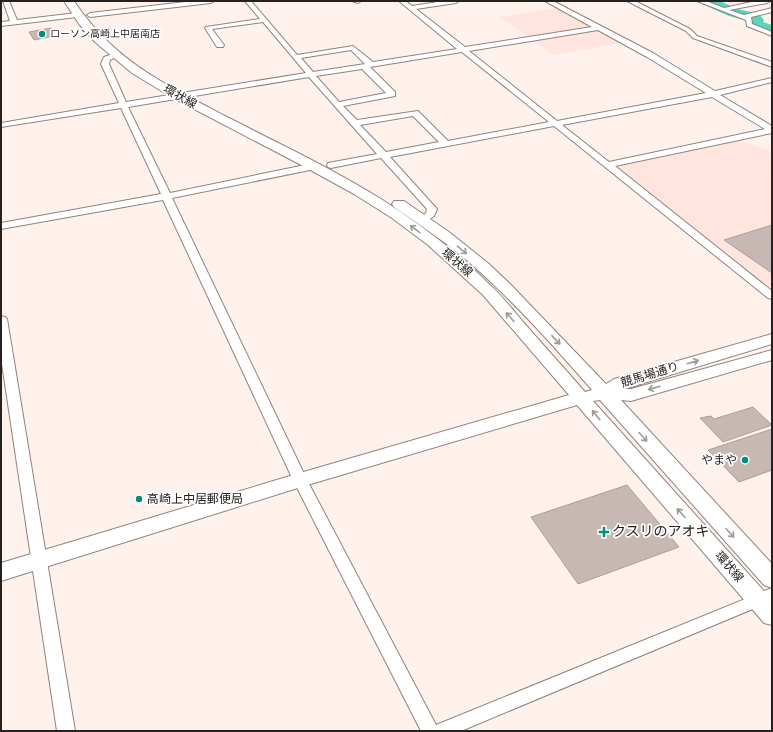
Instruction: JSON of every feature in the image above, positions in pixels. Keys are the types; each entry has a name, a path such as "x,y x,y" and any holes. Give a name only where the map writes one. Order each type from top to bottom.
{"street":[{"path":"1,2 6,1 14,22"},
{"name":"環状線","path":"69,1 84,11 126,52 156,72 192,93 331,164 378,190 424,220 484,267 505,287 604,393 772,580"},
{"path":"1,24 84,11 185,1"},
{"path":"84,11 211,1"},
{"path":"248,1 311,75 339,104 432,209 431,214 424,220"},
{"path":"402,1 772,296"},
{"path":"411,8 456,1"},
{"path":"548,1 650,55 772,130 608,165"},
{"path":"700,1 749,19 749,25 772,34"},
{"path":"727,8 767,1"},
{"path":"633,3 647,2"},
{"path":"633,3 688,30 695,37 772,65"},
{"path":"744,17 772,10"},
{"name":"環状線","path":"84,11 93,35 143,76 176,96 315,166 365,195 409,225 467,271 486,289 582,398 765,597 772,616"},
{"path":"220,45 208,28 265,20"},
{"path":"1,125 598,28"},
{"path":"296,57 353,48 392,94 339,104"},
{"path":"116,55 107,59 104,64 168,196 300,480 430,731"},
{"path":"331,164 714,94 772,80"},
{"path":"356,123 415,113 445,143"},
{"path":"1,226 168,196 315,166"},
{"path":"1,319 66,731"},
{"name":"競馬場通り","path":"604,393 620,383 772,339"},
{"name":"競馬場通り","path":"604,393 631,395 772,355"},
{"path":"1,572 300,480 558,404 604,393"},
{"path":"441,731 765,597"}],"shaded area":[{"path":"555,8 590,26 529,37 500,17"},
{"path":"594,29 621,43 553,55 532,39"},
{"path":"738,139 772,152 772,289 614,166"}],"building":[{"name":"ローソン高崎上中居南店","path":"51,28 54,36 34,40 29,32"},
{"path":"772,225 772,273 724,240"},
{"path":"753,407 772,425 723,442 700,418 711,416 714,419"},
{"name":"やまや","path":"772,429 772,470 739,482 708,450"},
{"name":"クスリのアオキ","path":"627,485 679,547 578,584 531,517"}],"waterway":[{"path":"707,1 734,13 753,17 756,20 755,25 772,30"}],"place":[{"name":"ローソン高崎上中居南店","path":"42,34"},
{"name":"やまや","path":"745,460"},
{"name":"高崎上中居郵便局","path":"139,499"},
{"name":"クスリのアオキ","path":"604,532"}]}
